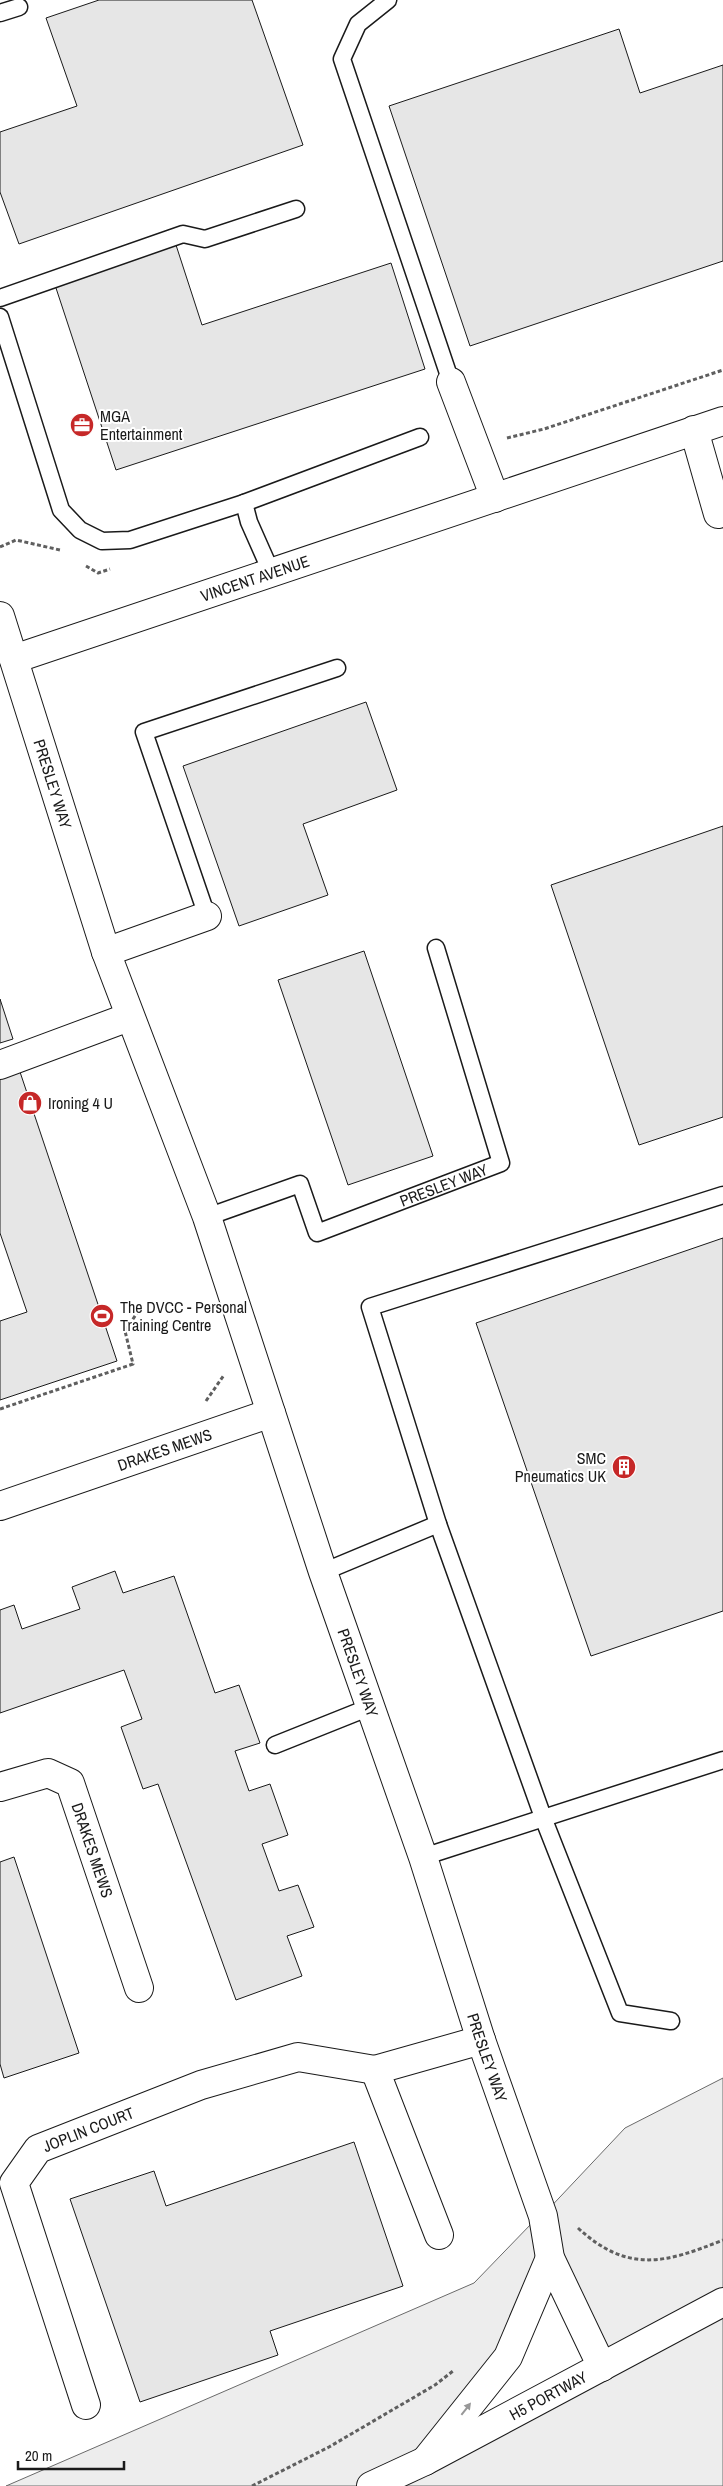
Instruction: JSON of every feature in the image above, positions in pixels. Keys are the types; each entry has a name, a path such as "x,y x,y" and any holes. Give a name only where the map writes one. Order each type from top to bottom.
{"street":[{"path":"451,382 495,498"},
{"name":"VINCENT AVENUE","path":"14,659 272,574 723,421"},
{"path":"694,430 718,514"},
{"name":"PRESLEY WAY","path":"0,616 106,952 129,1017 207,1217 323,1572 423,1857 481,2040 543,2216 550,2258 602,2367"},
{"path":"106,952 207,916"},
{"path":"0,1065 129,1017"},
{"name":"DRAKES MEWS","path":"0,1506 271,1413"},
{"name":"DRAKES MEWS","path":"0,1787 48,1773 70,1784 139,1988"},
{"name":"JOPLIN COURT","path":"86,2405 14,2183 38,2149 201,2085 298,2057 375,2070 481,2040"},
{"path":"375,2070 439,2235"},
{"path":"425,2461 508,2357 550,2258"},
{"name":"H5 PORTWAY","path":"371,2486 425,2461 723,2302"}],"lane":[{"path":"388,0 358,24 342,60 451,382"},
{"path":"0,13 19,7"},
{"path":"0,298 183,234 205,239 296,209"},
{"path":"0,317 61,510 80,530 102,542 130,540 244,503 420,437"},
{"path":"244,503 248,522 272,574"},
{"path":"207,916 144,732 338,668"},
{"name":"PRESLEY WAY","path":"207,1217 300,1184 317,1233 502,1163 436,948"},
{"path":"671,2021 620,2013 544,1820 438,1524 370,1307 723,1194"},
{"path":"323,1572 438,1524"},
{"path":"275,1745 370,1706"},
{"path":"423,1857 544,1820 723,1760"}],"path":[{"path":"0,1409 133,1364 126,1331 139,1310"}],"shaded area":[{"path":"723,2078 723,2486 6,2486 474,2283 533,2222 543,2215 625,2128","holes":["550,2259 602,2367 426,2459 508,2357"]}],"building":[{"path":"99,0 252,0 303,145 19,244 0,192 0,132 77,106 46,18"},
{"path":"619,29 640,93 723,65 723,261 470,346 389,106"},
{"path":"176,245 202,325 391,263 425,369 116,470 55,285"},
{"path":"366,702 397,790 303,824 328,895 239,926 183,766"},
{"path":"723,826 723,1117 639,1145 551,885"},
{"path":"364,951 433,1156 348,1185 278,980"},
{"path":"0,999 13,1039 0,1043"},
{"path":"17,1063 117,1361 0,1400 0,1321 27,1312 0,1233 0,1069"},
{"name":"SMC Pneumatics UK","path":"723,1238 723,1611 591,1656 476,1323"},
{"path":"115,1571 123,1593 174,1576 215,1693 239,1685 260,1743 235,1751 249,1791 270,1784 288,1835 262,1844 279,1891 298,1885 314,1927 287,1936 302,1976 236,2000 158,1784 143,1789 121,1727 142,1719 124,1670 0,1713 0,1610 14,1605 22,1629 80,1609 72,1587"},
{"path":"14,1857 79,2053 4,2078 0,2064 0,1862"},
{"path":"354,2142 403,2286 270,2331 278,2355 140,2402 70,2199 154,2171 166,2206"}],"place":[{"name":"MGA Entertainment","path":"82,425"},
{"name":"Ironing 4 U","path":"30,1103"},
{"name":"The DVCC - Personal Training Centre","path":"102,1316"},
{"name":"SMC Pneumatics UK","path":"624,1467"}]}
